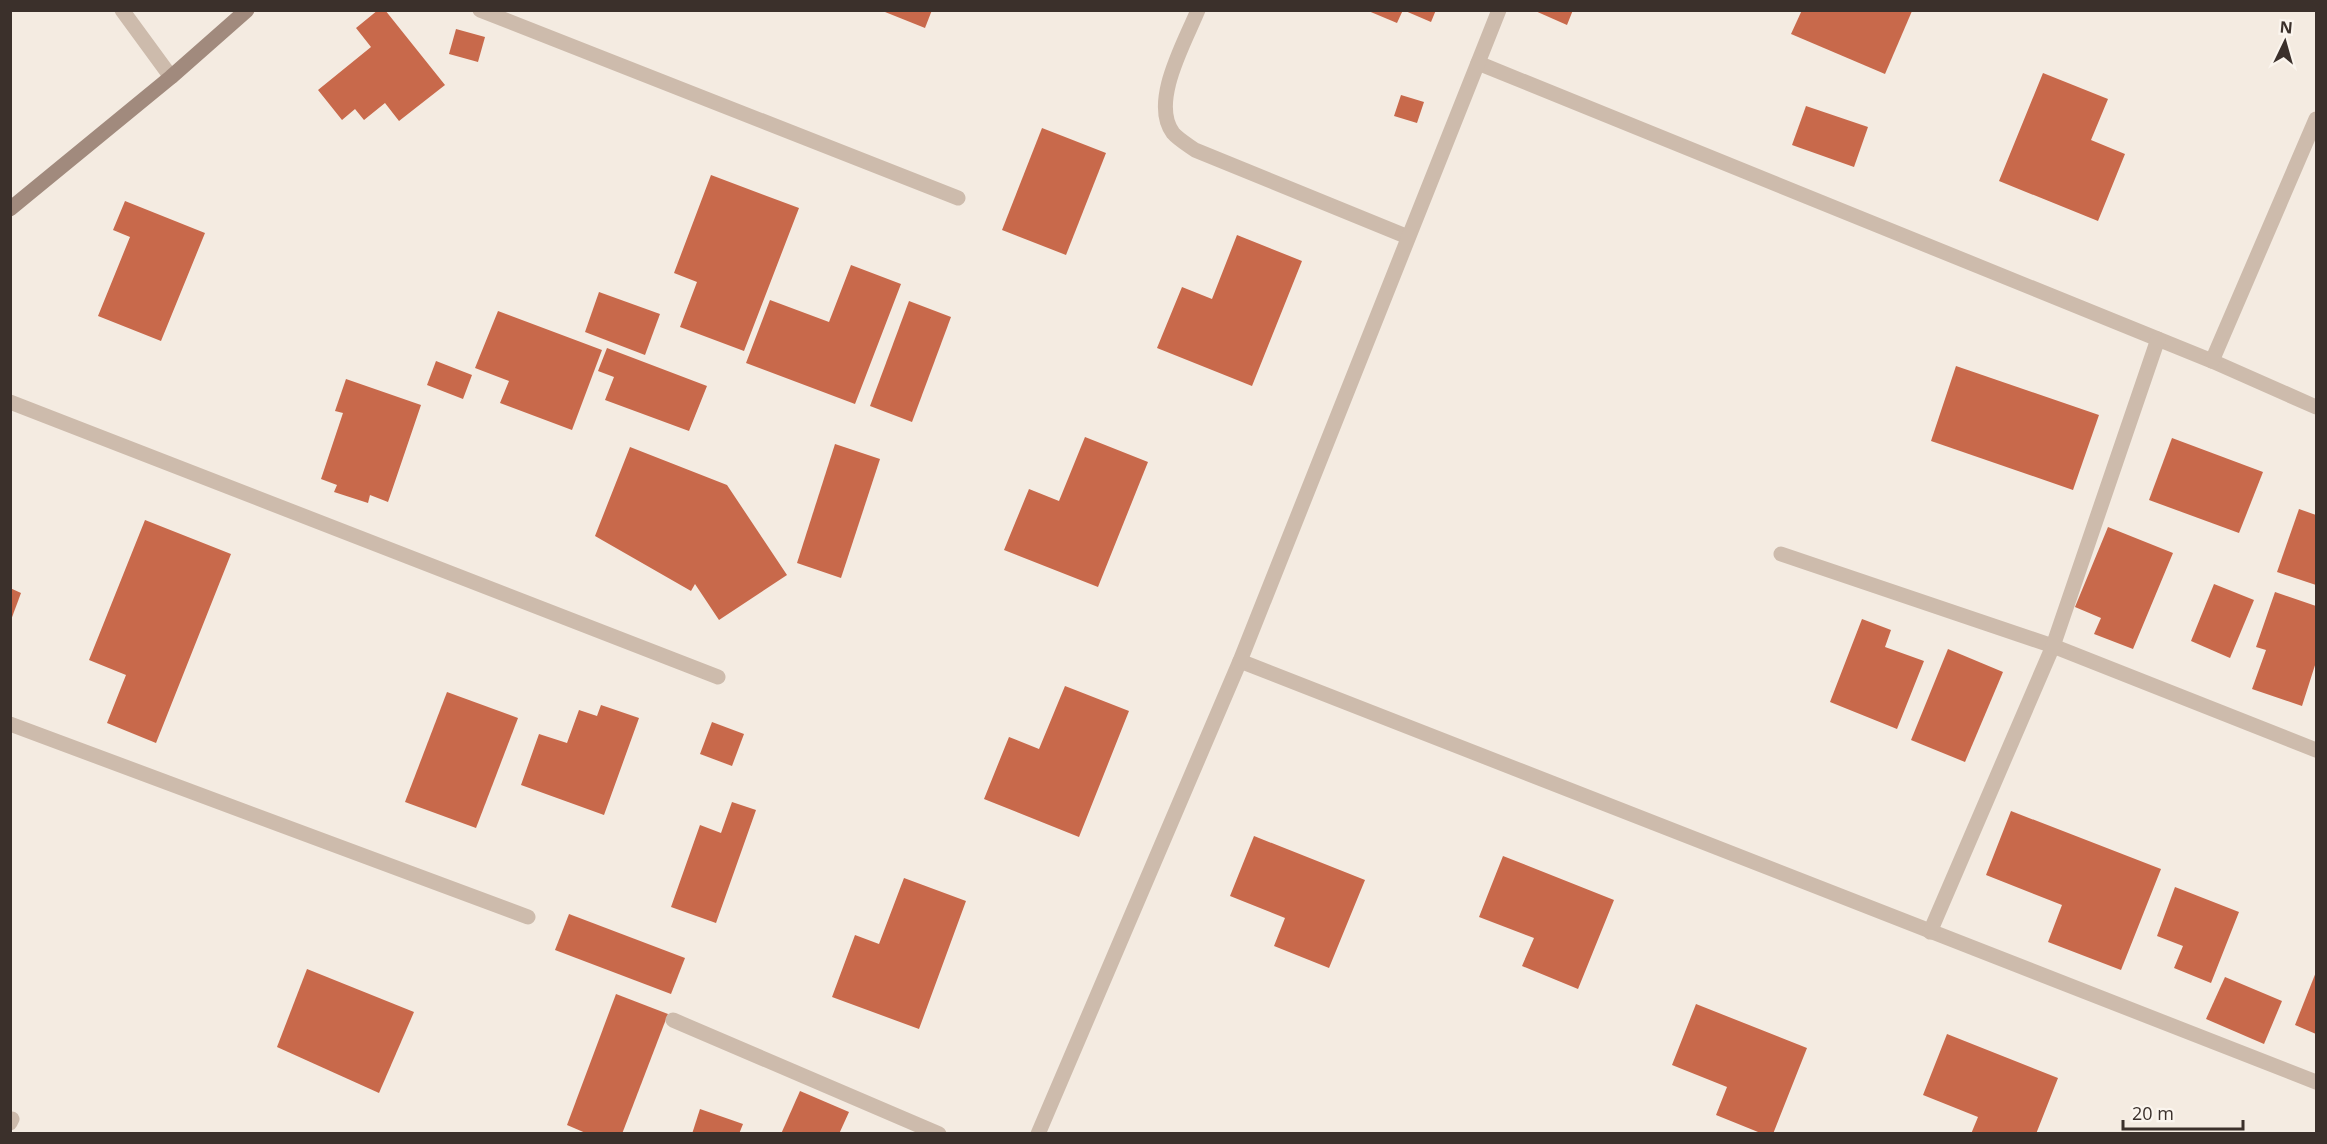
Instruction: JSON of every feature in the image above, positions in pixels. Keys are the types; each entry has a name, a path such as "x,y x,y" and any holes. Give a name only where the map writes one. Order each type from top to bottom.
{"main road":[{"path":"10,209 171,77 247,10"}],"street":[{"path":"122,10 171,77"},
{"path":"480,10 958,198"},
{"path":"1198,10 1168,84 1164,109 1173,132 1195,150 1408,237"},
{"path":"1038,1134 1240,661 1499,10"},
{"path":"1478,63 2212,361 2316,407"},
{"path":"2212,361 2316,119"},
{"path":"1930,932 2053,646 2158,339"},
{"path":"10,402 718,677"},
{"path":"1781,554 2053,646 2316,750"},
{"path":"1240,661 2316,1083"},
{"path":"10,724 528,917"},
{"path":"673,1020 939,1134"}],"building":[{"path":"378,10 385,10 445,85 399,121 385,103 364,120 355,109 342,120 318,90 371,47 356,28"},
{"path":"880,10 932,10 925,28"},
{"path":"1366,10 1403,10 1397,23"},
{"path":"1403,10 1436,10 1431,22"},
{"path":"1533,10 1573,10 1567,25"},
{"path":"1802,10 1912,11 1885,74 1791,34"},
{"path":"456,29 485,37 478,62 449,54"},
{"path":"2043,73 2108,99 2091,140 2125,154 2098,221 1999,181"},
{"path":"1401,95 1424,102 1417,123 1394,116"},
{"path":"1806,106 1868,127 1854,167 1792,145"},
{"path":"1042,128 1106,153 1066,255 1002,230"},
{"path":"711,175 799,208 744,351 680,327 697,282 674,273"},
{"path":"125,201 205,233 161,341 98,316 130,237 113,230"},
{"path":"1237,235 1302,261 1252,386 1157,348 1182,287 1212,299"},
{"path":"851,265 901,284 855,404 746,363 770,300 829,322"},
{"path":"599,292 660,314 645,355 585,332"},
{"path":"909,301 951,317 912,422 870,406"},
{"path":"498,311 602,350 572,430 500,403 509,381 475,368"},
{"path":"607,348 707,386 689,431 605,400 614,377 598,371"},
{"path":"436,361 472,375 463,399 427,385"},
{"path":"1956,366 2099,415 2073,490 1931,441"},
{"path":"346,379 421,405 388,502 370,495 368,503 334,492 337,485 321,479 343,413 335,411"},
{"path":"1085,437 1148,462 1098,587 1004,550 1029,489 1059,501"},
{"path":"2172,438 2263,472 2239,533 2149,500"},
{"path":"835,444 880,459 841,578 797,563"},
{"path":"630,447 727,485 787,575 719,620 695,584 691,591 595,536"},
{"path":"2299,509 2316,515 2316,585 2277,572"},
{"path":"145,520 231,554 156,743 107,723 126,675 89,660"},
{"path":"2108,527 2173,553 2133,649 2094,634 2101,618 2075,607"},
{"path":"2214,584 2254,600 2230,658 2191,641"},
{"path":"10,588 21,593 11,620 10,620"},
{"path":"2275,592 2316,606 2316,662 2302,706 2252,689 2266,650 2256,647"},
{"path":"1862,619 1891,630 1885,647 1924,661 1897,729 1830,702"},
{"path":"1948,649 2003,672 1965,762 1911,740"},
{"path":"1065,686 1129,711 1079,837 984,799 1009,737 1039,749"},
{"path":"447,692 518,718 476,828 405,802"},
{"path":"601,705 639,718 604,815 521,785 539,734 567,743 579,710 597,716"},
{"path":"712,722 744,734 732,766 700,754"},
{"path":"732,802 756,810 716,923 671,907 700,825 721,833"},
{"path":"2011,811 2161,869 2121,970 2048,942 2062,905 1986,875"},
{"path":"1254,836 1365,880 1329,968 1274,946 1285,918 1230,896"},
{"path":"1503,856 1614,900 1578,989 1522,966 1534,938 1479,917"},
{"path":"904,878 966,901 919,1029 832,997 855,935 879,944"},
{"path":"2175,887 2239,912 2211,983 2174,968 2183,946 2157,936"},
{"path":"569,914 685,958 671,994 555,950"},
{"path":"307,969 414,1012 379,1093 277,1047"},
{"path":"2316,972 2316,1034 2295,1025"},
{"path":"2225,977 2282,1001 2264,1044 2206,1019"},
{"path":"616,994 668,1014 622,1134 588,1134 567,1125"},
{"path":"1696,1004 1807,1048 1773,1134 1763,1134 1716,1115 1727,1087 1672,1065"},
{"path":"1947,1034 2058,1078 2036,1134 1971,1134 1978,1117 1923,1095"},
{"path":"800,1091 849,1112 839,1134 781,1134"},
{"path":"700,1109 743,1124 739,1134 692,1134"}]}
